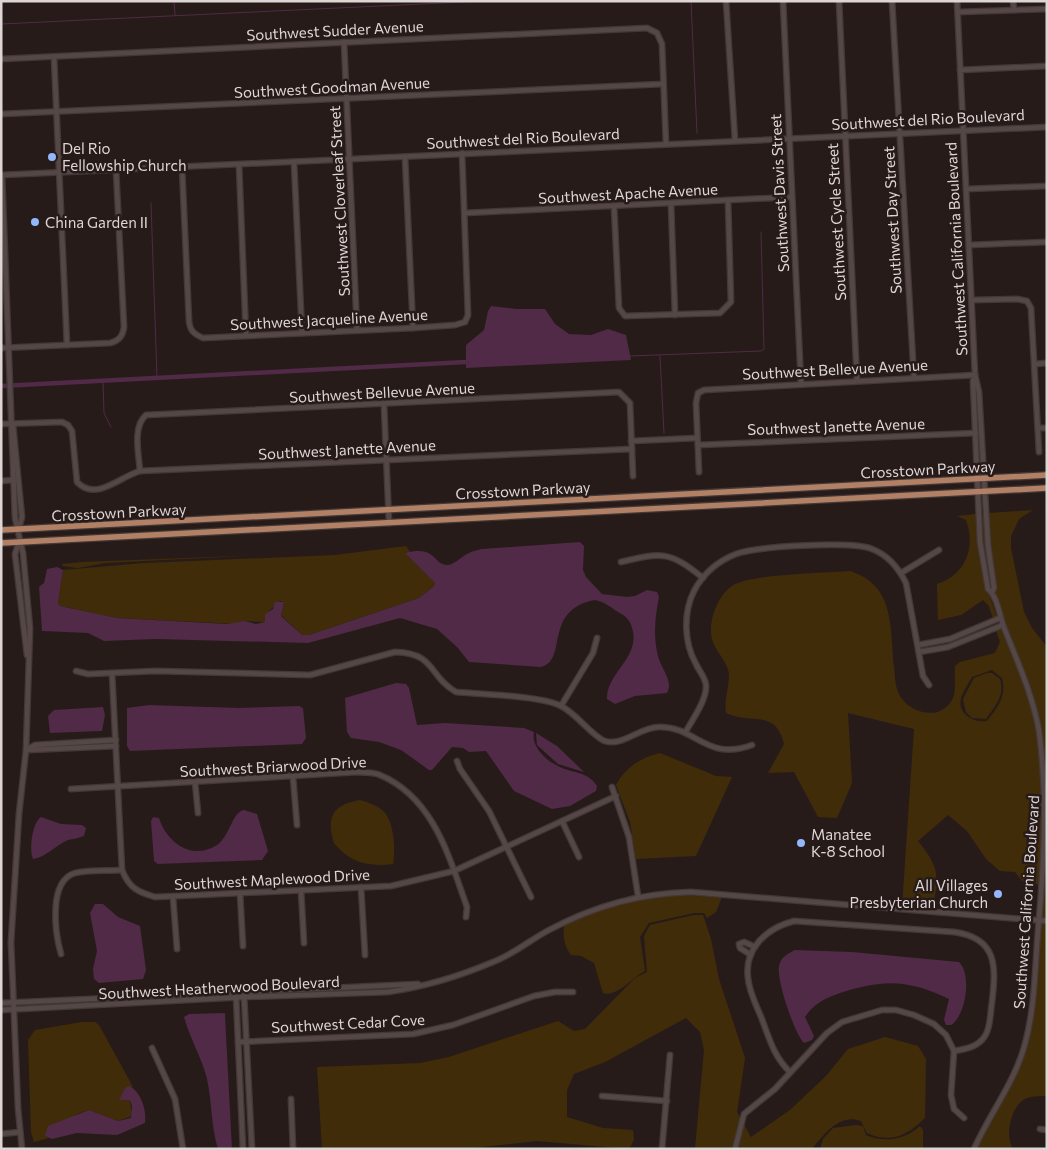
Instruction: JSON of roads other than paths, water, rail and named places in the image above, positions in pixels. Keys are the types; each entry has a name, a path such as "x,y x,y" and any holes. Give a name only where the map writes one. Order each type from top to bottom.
{"main road":[{"name":"Crosstown Parkway","path":"1,530 1047,475"},
{"name":"Crosstown Parkway","path":"1,543 1047,488"}],"street":[{"path":"726,1 735,140"},
{"name":"Southwest Davis Street","path":"782,1 801,383"},
{"name":"Southwest Cycle Street","path":"839,1 857,381"},
{"name":"Southwest Day Street","path":"892,1 914,378"},
{"name":"Southwest California Boulevard","path":"958,1 962,131 975,375 980,392 988,545 994,588 992,592"},
{"path":"1014,1 1014,10"},
{"path":"958,12 1047,9"},
{"name":"Southwest Sudder Avenue","path":"1,59 647,28 657,33 662,44 664,84"},
{"name":"Southwest Cloverleaf Street","path":"344,42 351,158 357,330"},
{"path":"54,57 67,345"},
{"path":"960,70 1047,66"},
{"path":"664,84 666,144"},
{"name":"Southwest Goodman Avenue","path":"1,114 346,100 664,84"},
{"name":"Southwest del Rio Boulevard","path":"2,175 1047,127"},
{"path":"462,153 465,213"},
{"path":"405,157 412,328"},
{"path":"294,162 302,333"},
{"path":"239,165 246,335"},
{"name":"Southwest Jacqueline Avenue","path":"182,167 189,321 190,329 194,334 203,338 412,328 455,325 465,322 468,316 465,213"},
{"path":"1,348 110,342 121,337 124,327 116,170"},
{"path":"2,175 4,275 12,389 13,480 15,518 19,542 15,554 28,662 26,750 11,942 22,1149"},
{"path":"966,189 1047,186"},
{"name":"Southwest Apache Avenue","path":"465,213 792,197"},
{"path":"614,206 619,308 626,316 720,313 728,308 731,302 728,200"},
{"path":"671,204 675,315"},
{"path":"969,245 1047,242"},
{"path":"972,300 1017,299 1027,301 1031,308 1039,452"},
{"path":"1034,364 1047,363"},
{"name":"Southwest California Boulevard","path":"974,1149 983,1128 1011,1083 1025,1043 1032,1010 1046,818 1044,761 1032,701 992,592 988,589 982,559 977,492 973,381 975,375"},
{"name":"Southwest Bellevue Avenue","path":"697,438 696,403 698,394 708,388 975,375"},
{"name":"Southwest Bellevue Avenue","path":"140,471 138,428 140,420 146,415 384,405 618,392 625,396 630,403 632,441"},
{"path":"384,405 389,523"},
{"name":"Southwest Janette Avenue","path":"13,423 62,422 68,425 72,431 77,482 83,488 91,491 100,490 140,471 632,449"},
{"path":"1,424 13,423"},
{"path":"13,423 16,430 22,517 18,530"},
{"path":"1038,428 1047,428"},
{"name":"Southwest Janette Avenue","path":"698,445 976,433"},
{"path":"633,476 632,441 697,438 699,472"},
{"path":"1,481 13,480"},
{"path":"685,733 704,696 706,685 693,657 687,637 688,609 694,592 703,578 723,560 752,550 844,545 871,549 881,553 901,572 910,600 923,676 929,685"},
{"path":"901,572 939,550"},
{"path":"621,562 654,555 669,556 685,563 703,578"},
{"path":"918,645 950,639 1000,618"},
{"path":"919,652 948,647 1003,625"},
{"path":"561,706 594,654 597,638"},
{"path":"76,671 88,674 156,670 310,675 396,652 408,652 419,655 431,664 446,686 456,692 540,700 561,706 575,714 591,731 605,741 616,742 650,728 666,727 685,733 700,743 719,749 741,749 752,745"},
{"path":"61,954 56,895 60,885 67,877 76,873 122,870 112,673"},
{"path":"26,750 35,745 116,740"},
{"path":"26,750 116,746"},
{"path":"457,761 460,769 489,811 531,897"},
{"name":"Southwest Briarwood Drive","path":"71,789 357,772 379,774 399,786 420,805 443,840 467,907 466,917"},
{"path":"293,777 297,826"},
{"path":"195,782 198,813"},
{"path":"612,787 629,837 638,896"},
{"name":"Southwest Maplewood Drive","path":"122,870 127,883 137,892 155,897 391,886 454,871 616,796"},
{"path":"562,821 579,857"},
{"path":"361,887 365,955"},
{"path":"302,890 304,943"},
{"name":"Southwest Heatherwood Boulevard","path":"1,1010 244,994 388,992 463,974 495,962 571,919 596,908 638,896 691,892 1046,921"},
{"path":"240,893 243,946"},
{"path":"174,897 177,949"},
{"path":"790,1072 777,1058 748,979 751,955 755,947 769,930 794,921 969,934 988,949 994,960 995,973 989,1026 985,1036 977,1044 954,1051"},
{"path":"751,955 740,948 739,944 744,942 755,947"},
{"name":"Southwest Cedar Cove","path":"238,1042 413,1034 453,1025 534,996 555,992 573,992"},
{"path":"244,994 252,1149"},
{"path":"236,995 244,1149"},
{"name":"Southwest Heatherwood Boulevard","path":"1,1003 13,1001 236,995"},
{"path":"734,1149 744,1114 776,1089 827,1033 842,1022 882,1010 905,1012 934,1024 946,1035 954,1051 952,1094 954,1109 964,1118"},
{"path":"152,1048 176,1099 183,1149"},
{"path":"662,1149 670,1054"},
{"path":"602,1096 667,1101"},
{"path":"291,1099 293,1149"},
{"path":"1040,1129 1047,1130"},
{"path":"1,1134 20,1132"}],"waterway":[{"path":"174,1 175,15"},
{"path":"1,24 485,1"},
{"path":"691,1 697,133"},
{"path":"151,203 157,378"},
{"path":"630,356 761,351 764,349 761,232"},
{"path":"660,356 664,433"},
{"path":"1,386 466,362"},
{"path":"103,381 104,413 111,427"}],"place":[{"name":"Del Rio Fellowship Church","path":"52,157"},
{"name":"China Garden II","path":"35,222"},
{"name":"Manatee K-8 School","path":"801,843"},
{"name":"All Villages Presbyterian Church","path":"998,894"}]}
